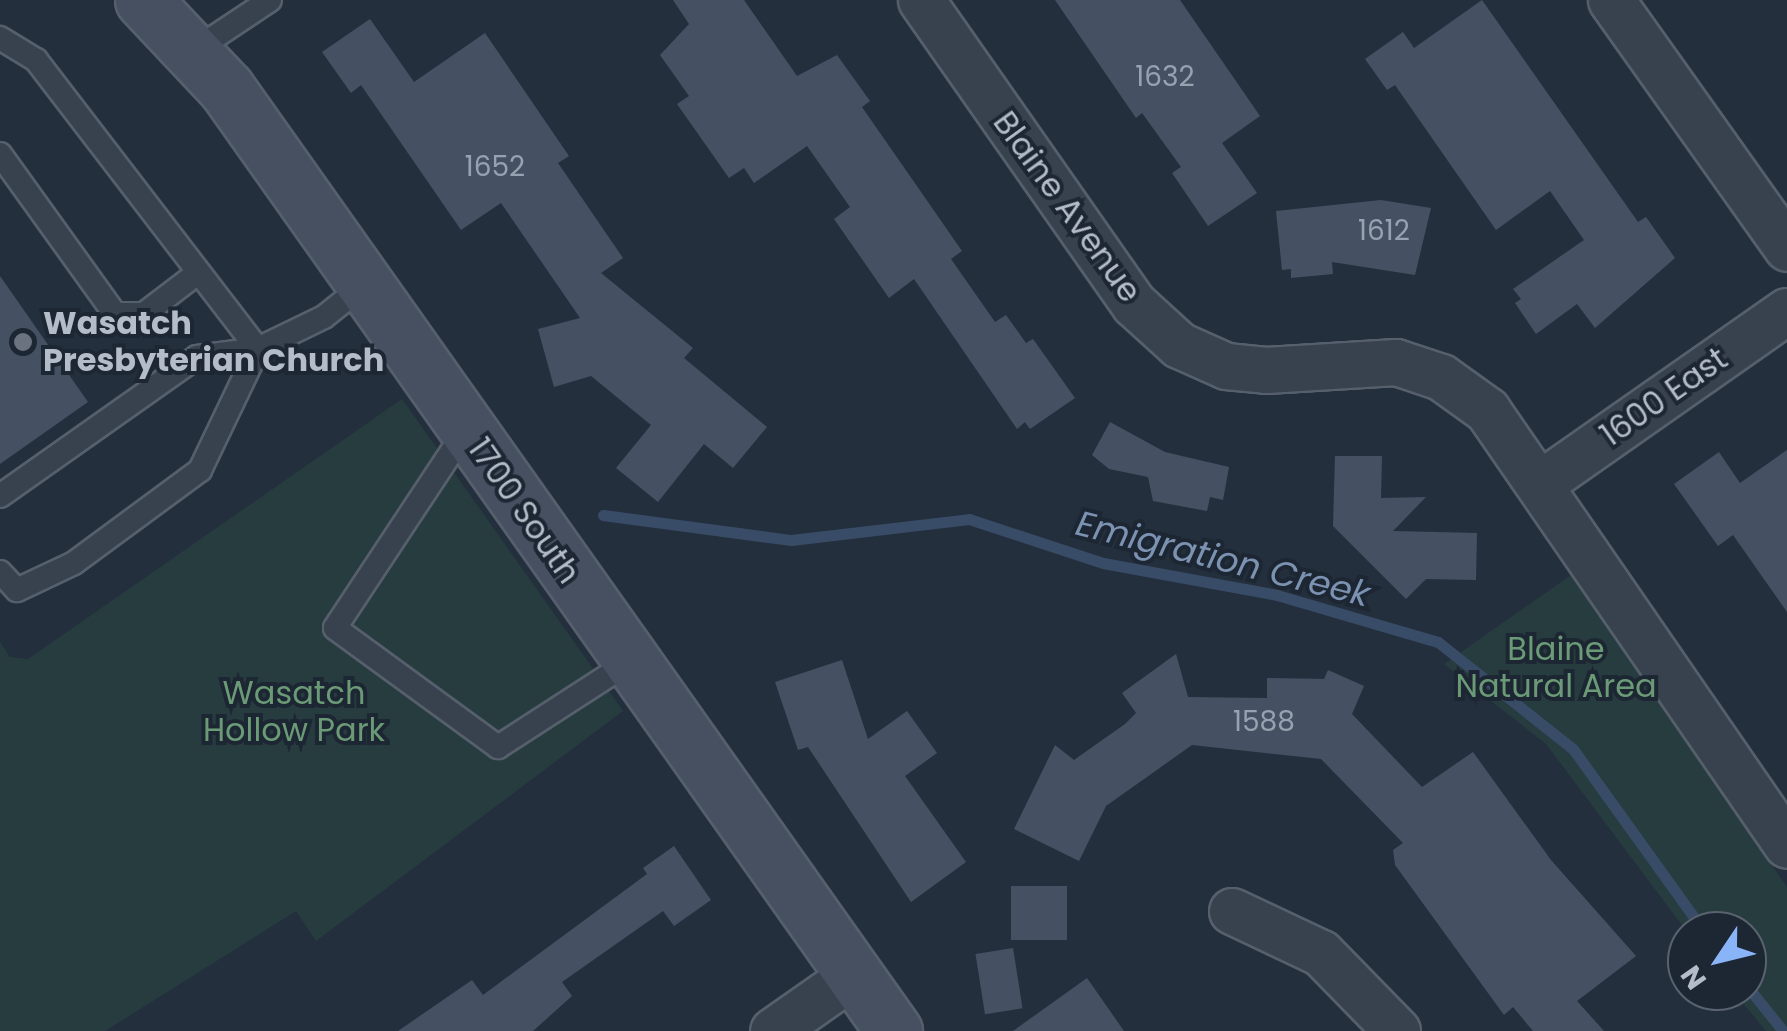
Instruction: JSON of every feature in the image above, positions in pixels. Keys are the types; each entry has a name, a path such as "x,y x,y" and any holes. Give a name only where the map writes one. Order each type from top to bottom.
{"street":[{"name":"1700 South","path":"142,0 196,50 894,1031"},
{"path":"173,0 196,50"},
{"name":"Blaine Avenue","path":"921,0 1134,304 1179,345 1226,366 1396,362 1441,377 1487,410 1541,483 1787,845"},
{"path":"1612,0 1787,248"},
{"name":"1600 East","path":"1541,483 1787,311"},
{"path":"1232,911 1322,953 1397,1031"},
{"path":"773,1031 854,974"}],"lane":[{"path":"196,50 257,3"},
{"path":"0,38 36,60 195,275 258,349"},
{"path":"0,154 114,314 144,314 195,275"},
{"path":"0,496 197,356 258,349 364,286"},
{"path":"0,572 17,590 74,564 200,470 258,349"},
{"path":"466,430 335,628 498,747 630,661"}],"green space":[{"name":"Wasatch Hollow Park","path":"402,399 623,711 316,941 296,911 105,1031 0,1031 0,642 10,657 28,659"},
{"name":"Blaine Natural Area","path":"1571,575 1787,887 1787,1031 1766,1031 1750,1011 1767,1011 1767,911 1671,911 1546,744 1444,664"}],"building":[{"path":"673,0 744,0 797,76 837,55 870,101 862,107 962,251 951,259 995,322 1006,315 1026,343 1033,339 1075,398 1030,429 1025,422 1017,429 914,279 889,298 834,219 850,207 807,146 754,183 744,168 729,178 677,104 689,96 660,55 689,24"},
{"path":"1055,0 1180,0 1260,116 1222,143 1257,193 1208,226 1172,173 1181,167 1142,113 1136,118"},
{"path":"1482,0 1638,222 1646,217 1675,258 1595,328 1577,304 1536,334 1515,303 1521,299 1513,289 1584,240 1550,191 1496,230 1395,85 1387,90 1365,59 1403,32 1414,48"},
{"path":"370,19 414,82 485,33 569,156 558,163 623,258 601,273 693,348 684,358 767,427 733,468 704,444 658,502 616,468 651,425 591,376 554,387 538,329 580,318 501,203 461,230 361,85 351,93 322,52"},
{"path":"1381,200 1431,208 1415,275 1332,262 1333,274 1291,278 1291,269 1282,270 1276,211"},
{"name":"Wasatch Presbyterian Church","path":"0,276 88,402 0,464"},
{"path":"1110,422 1165,452 1229,467 1223,500 1210,497 1207,511 1153,501 1148,477 1109,469 1092,455"},
{"path":"1787,450 1787,612 1733,535 1718,546 1674,484 1719,452 1740,483"},
{"path":"1335,456 1382,456 1381,498 1426,497 1393,531 1477,533 1476,580 1426,579 1406,599 1333,526"},
{"path":"1176,654 1188,697 1267,698 1267,678 1324,679 1328,670 1364,686 1352,714 1422,787 1473,752 1551,860 1636,956 1577,1001 1604,1031 1533,1031 1513,1007 1504,1015 1395,865 1393,850 1403,843 1321,759 1192,745 1106,806 1079,861 1014,829 1055,745 1074,760 1125,724 1136,713 1122,693"},
{"path":"842,660 868,739 907,711 937,753 905,776 966,862 911,902 808,747 798,750 775,682"},
{"path":"674,846 711,900 674,926 663,911 562,982 572,996 533,1031 398,1031 472,980 483,995 647,874 643,868"},
{"path":"1011,886 1067,886 1067,940 1011,940"},
{"path":"1013,948 1023,1008 985,1014 975,954"},
{"path":"1087,978 1124,1031 1013,1031"}],"waterway":[{"name":"Emigration Creek","path":"603,515 791,540 969,519 1103,563 1277,595 1438,642 1573,749 1690,911"},
{"name":"Emigration Creek","path":"1767,1011 1783,1031"}],"place":[{"name":"Wasatch Presbyterian Church","path":"23,342"}]}
